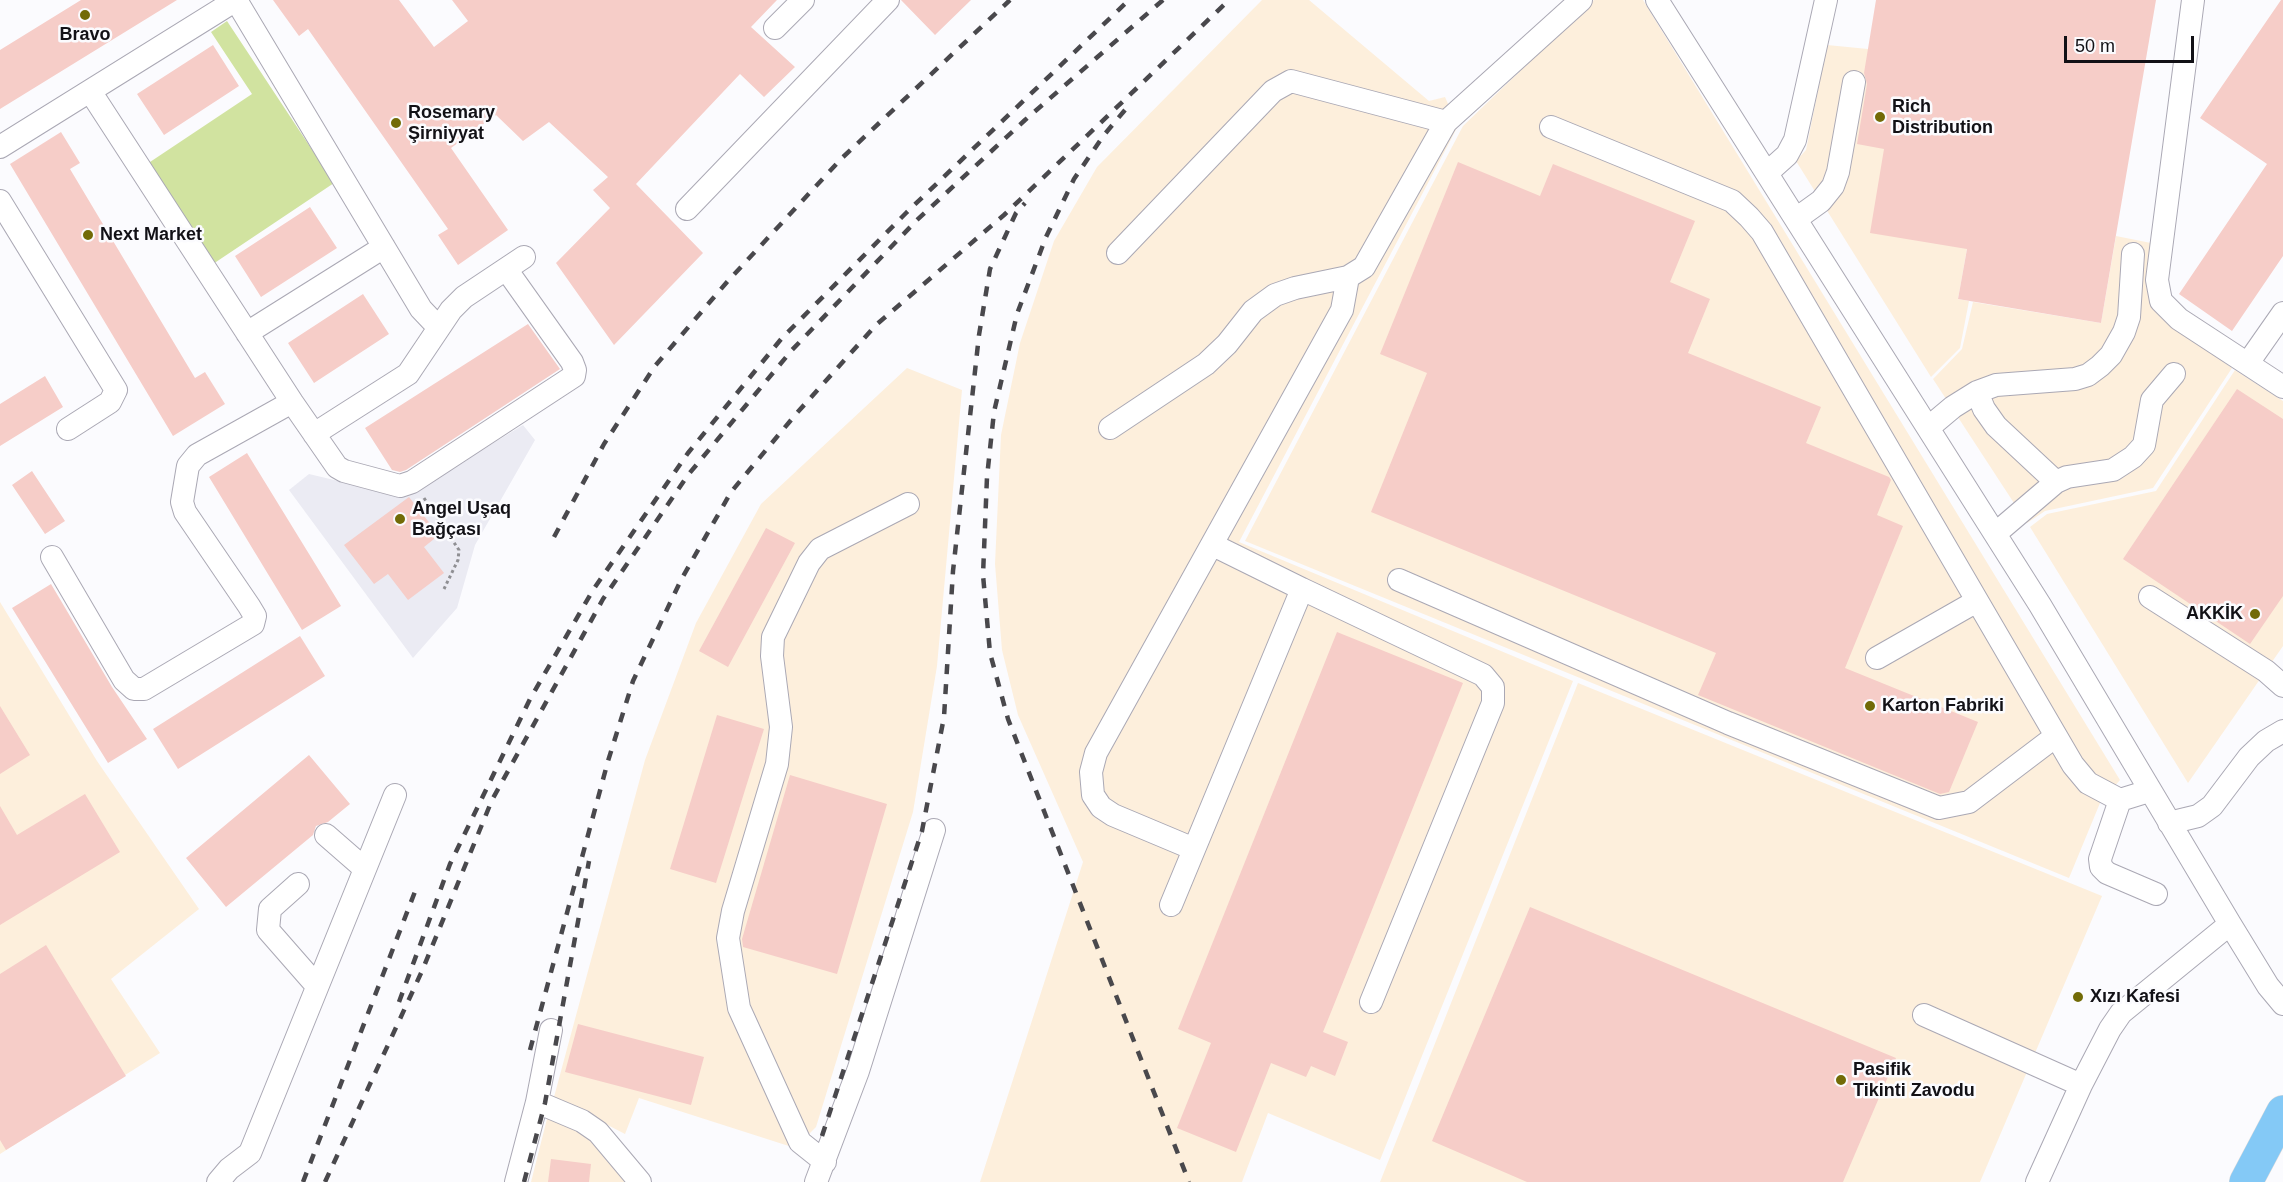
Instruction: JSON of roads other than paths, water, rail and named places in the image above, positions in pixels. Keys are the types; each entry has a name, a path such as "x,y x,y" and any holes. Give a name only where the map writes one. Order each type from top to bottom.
{"highway":[{"path":"2246,1182 2283,1112"},
{"path":"2271,1182 2283,1160"}],"street":[{"path":"0,147 236,0 421,309 439,328"},
{"path":"775,28 803,0"},
{"path":"687,208 888,0"},
{"path":"1110,429 1206,364 1227,344 1253,311 1275,295 1348,277 1364,267 1446,122 1581,0"},
{"path":"1657,0 1995,534 2230,924 2268,986 2283,1004"},
{"path":"1767,173 1787,155 1795,140 1826,0"},
{"path":"2193,0 2157,280 2161,301 2179,319 2283,387"},
{"path":"1118,253 1273,91 1291,81 1446,122"},
{"path":"1796,219 1821,201 1833,186 1838,172 1854,82"},
{"path":"90,91 292,402 314,434 337,466 344,471 400,486 412,482 574,376 575,370 515,263 464,297 439,328 408,374 314,434"},
{"path":"1551,127 1732,201 1749,217 1761,232 2056,736 2088,783 2120,800 2149,791"},
{"path":"0,201 7,227 116,390 110,402 68,429"},
{"path":"247,333 384,247"},
{"path":"1928,428 1977,392 1996,385 2075,379 2088,375 2100,366 2111,355 2127,325 2133,254"},
{"path":"1194,849 1113,815 1101,807 1093,795 1091,771 1096,753 1342,310 1348,277"},
{"path":"2248,363 2283,313"},
{"path":"1995,534 2056,482 2067,477 2113,470 2133,457 2144,445 2152,400 2174,374"},
{"path":"1977,392 1984,410 1996,426 2056,482"},
{"path":"52,557 124,680 134,689 144,688 253,624 255,616 249,606 185,512 182,502 188,466 197,455 292,402"},
{"path":"821,1172 800,1142 739,1008 728,938 734,910 777,764 781,728 772,656 773,637 809,563 820,549 908,504"},
{"path":"1213,545 1483,675 1493,687 1493,703 1371,1002"},
{"path":"1399,580 1728,723 1939,808 1969,802 2056,736"},
{"path":"1171,905 1302,589"},
{"path":"2150,597 2266,671 2283,686"},
{"path":"1877,658 1977,601"},
{"path":"2169,823 2198,816 2212,806 2249,757 2266,741 2283,731"},
{"path":"239,1182 396,795"},
{"path":"2120,800 2100,859 2101,867 2107,873 2156,894"},
{"path":"821,1172 858,1071 934,830"},
{"path":"326,835 365,869"},
{"path":"298,884 270,909 268,930 317,986"},
{"path":"2037,1182 2081,1085 2110,1029 2121,1013 2230,924"},
{"path":"1924,1016 2081,1085"},
{"path":"516,1182 537,1102 551,1030"},
{"path":"537,1102 582,1121 598,1132 640,1182"},
{"path":"218,1182 229,1169 250,1154"}],"railway":[{"path":"554,537 604,444 655,366 727,282 842,158 1010,0"},
{"path":"399,1002 450,864 530,699 593,590 688,453 782,338 907,212 1129,0"},
{"path":"325,1182 422,971 492,800 603,599 688,475 792,350 917,220 1025,120 1163,0"},
{"path":"530,1050 608,761 633,681 681,580 731,492 796,414 876,325 1004,215 1229,0"},
{"path":"1125,110 1104,135 1074,179 1046,237 1017,314 994,412 987,477 983,575 990,653 1008,719 1189,1182"},
{"path":"822,1136 922,831 944,717 953,571 979,335 990,269 1016,213 1025,203"},
{"path":"524,1182 545,1103 589,861"},
{"path":"303,1182 416,889"}],"place":[{"name":"Bravo","path":"85,15"},
{"name":"Rich Distribution","path":"1880,117"},
{"name":"Rosemary Şirniyyat","path":"396,123"},
{"name":"Next Market","path":"88,235"},
{"name":"Angel Uşaq Bağçası","path":"400,519"},
{"name":"AKKİK","path":"2255,614"},
{"name":"Karton Fabriki","path":"1870,706"},
{"name":"Xızı Kafesi","path":"2078,997"},
{"name":"Pasifik Tikinti Zavodu","path":"1841,1080"}]}
